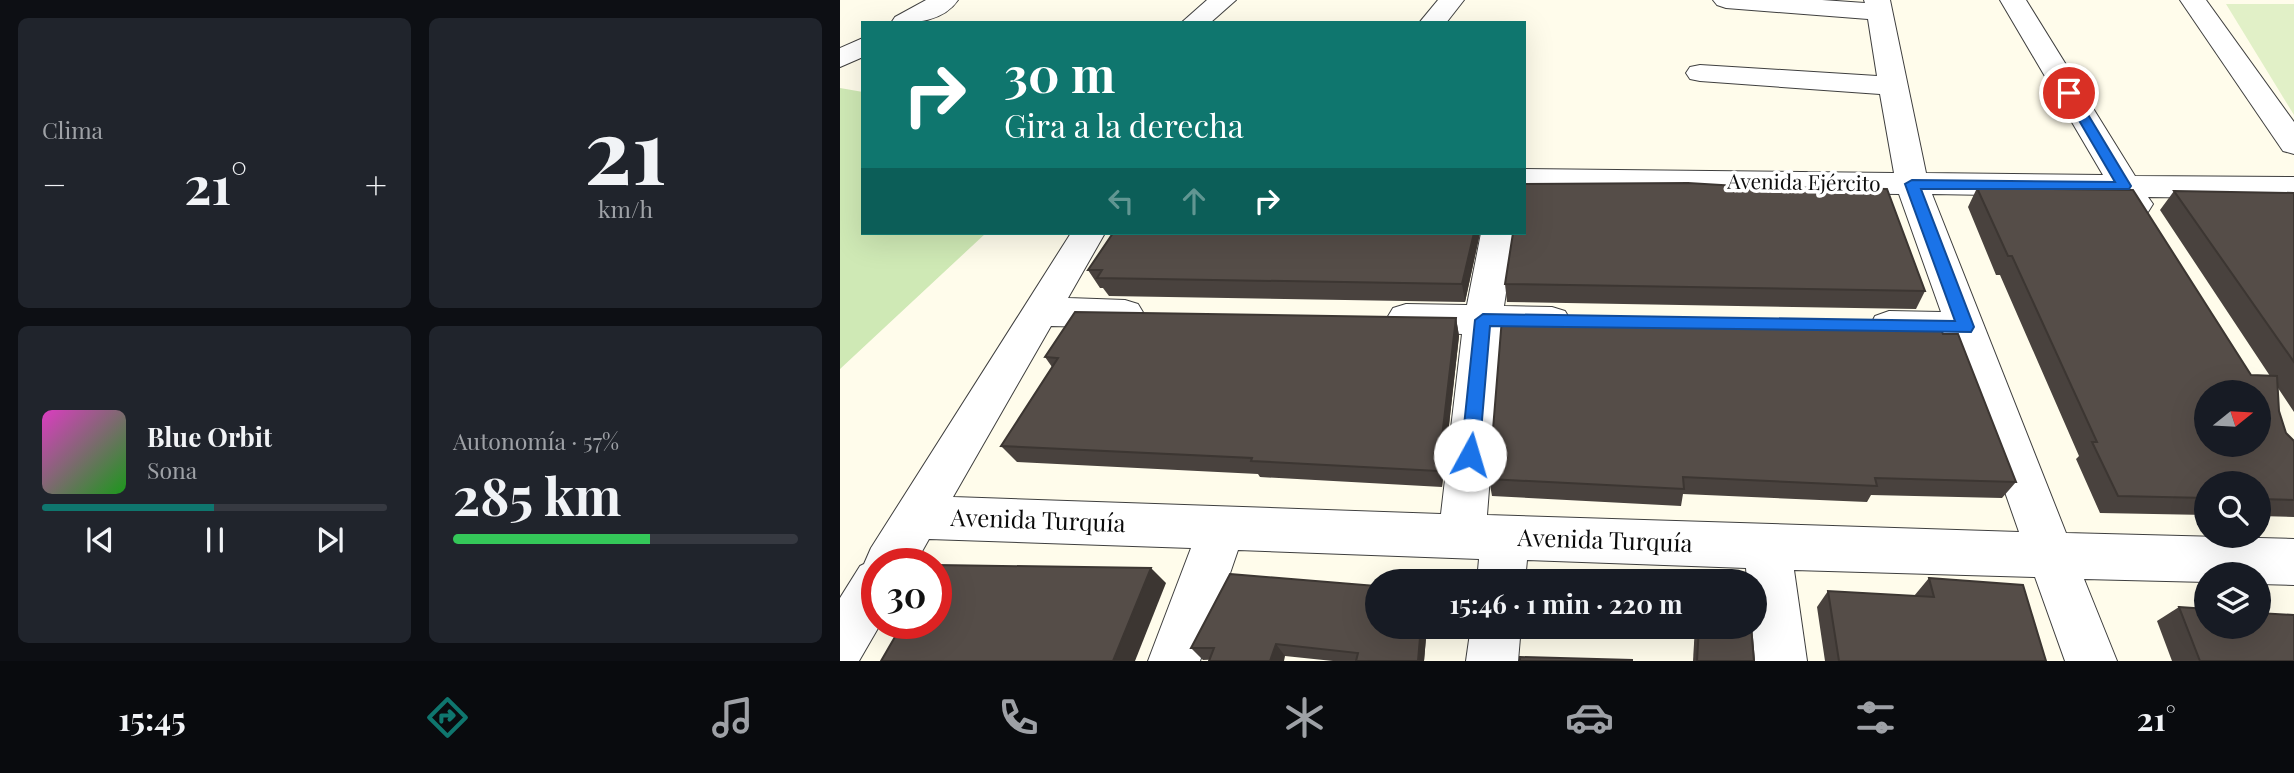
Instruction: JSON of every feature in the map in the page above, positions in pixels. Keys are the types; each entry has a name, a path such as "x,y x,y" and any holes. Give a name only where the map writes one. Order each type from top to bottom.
{"street":[{"path":"908,21 945,0"},
{"path":"1197,21 1223,0"},
{"path":"1434,21 1451,0"},
{"path":"1726,0 1877,6 1912,184 2091,661"},
{"path":"2013,0 2153,232"},
{"path":"2193,0 2294,144"},
{"path":"840,61 861,47"},
{"path":"840,61 861,66"},
{"path":"1700,73 1892,86"},
{"name":"Avenida Ejército","path":"1526,180 2294,188"},
{"path":"898,548 1087,235"},
{"path":"1489,552 1483,320 1498,235"},
{"path":"1040,312 1164,314"},
{"path":"1372,318 1580,321"},
{"path":"1855,326 1966,327"},
{"name":"Avenida Turquía","path":"916,517 1222,528 1489,552 1767,547 2294,562"},
{"path":"1174,661 1222,528"},
{"path":"1767,547 1781,661"},
{"path":"840,645 861,610"},
{"path":"1492,661 1495,639"}],"green space":[{"path":"2226,4 2294,4 2294,115"},
{"path":"840,88 861,92 861,235 984,235 840,369"}],"building":[{"path":"1688,183 1887,189 1925,291 1505,284 1513,235 1526,235 1526,184"},
{"path":"1977,188 2133,190 2251,375 2277,376 2279,411 2286,433 2294,441 2294,500 2271,499 2271,471 2194,471 2194,498 2118,496 2092,442 2097,442 2012,256 2008,256"},
{"path":"2174,191 2294,193 2294,362"},
{"path":"1112,235 1474,235 1462,284 1097,278 1102,270 1088,270"},
{"path":"1075,312 1456,318 1438,471 1251,461 1252,458 1001,446 1058,358 1045,357"},
{"path":"1502,318 1939,325 1943,334 1958,334 2016,482 1875,478 1877,486 1683,477 1684,489 1489,479"},
{"path":"952,565 1151,568 1113,661 881,661 894,639 952,639"},
{"path":"1230,574 1365,585 1365,639 1420,639 1418,661 1356,661 1358,653 1276,644 1270,661 1209,661 1214,648 1191,648"},
{"path":"1929,578 2023,585 2046,661 1839,661 1828,591 1934,597"},
{"path":"2179,607 2194,608 2194,639 2271,639 2271,614 2294,615 2294,661 2200,661"},
{"path":"1698,639 1752,639 1754,661 1697,661"},
{"path":"1520,657 1632,660 1632,661 1520,661"}],"route":[{"path":"1470,455 1483,320 1966,327 1912,184 2124,186 2069,93"}]}
